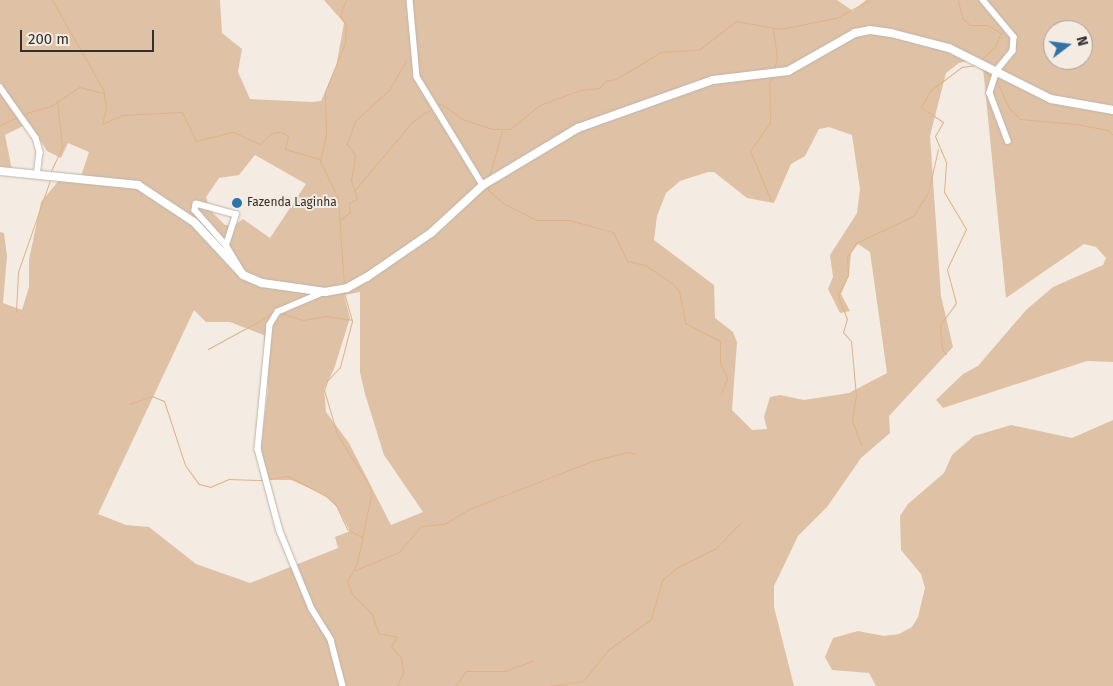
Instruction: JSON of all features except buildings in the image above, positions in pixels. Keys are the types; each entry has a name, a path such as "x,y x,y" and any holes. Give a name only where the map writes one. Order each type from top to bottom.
{"main road":[{"path":"0,171 138,185 194,222 244,275 272,285 324,292 354,285 406,251 483,185 600,118 713,80 788,71 855,33 870,30 891,33 949,48 1051,99 1113,110"}],"street":[{"path":"410,0 416,77 483,185"},
{"path":"983,0 1014,37 1013,52 997,71 990,100 1008,140"},
{"path":"0,87 38,143 37,174"},
{"path":"226,245 236,215 196,204 195,210 226,245 244,275"},
{"path":"324,292 283,310 270,326 258,449 280,531 312,609 331,640 342,686"}],"shaded area":[{"path":"0,0 220,0 222,33 242,49 238,72 250,99 312,102 321,101 336,67 344,23 324,0 837,0 853,11 866,0 1113,0 1113,362 1087,361 943,408 936,400 963,374 978,366 1026,310 1053,287 1103,265 1106,258 1096,247 1084,244 1006,298 983,68 968,61 959,63 946,73 930,136 941,296 953,347 889,416 890,433 861,458 827,507 798,536 774,586 774,607 794,686 0,686 0,232 4,233 7,256 3,303 22,310 29,287 29,260 41,202 60,179 80,179 89,152 68,143 61,158 47,151 29,123 5,135 12,170 0,170","holes":["829,127 852,135 860,189 857,213 830,255 833,277 828,289 840,313 850,311 841,294 849,275 851,253 858,244 870,252 887,373 849,393 804,400 780,395 770,397 764,417 767,429 752,430 732,410 737,342 733,332 715,318 714,285 654,240 657,216 666,193 680,181 708,172 714,172 747,198 774,203 791,164 805,156 819,129","255,155 306,184 270,238 243,219 235,225 225,225 210,210 206,197 219,178 239,175","360,292 360,372 384,455 423,512 391,525 349,443 326,412 324,389 334,369 350,318 344,295","194,310 206,322 230,322 264,335 268,389 260,453 265,480 291,480 323,494 337,507 350,531 335,537 338,548 250,583 196,564 149,527 126,525 98,514"]},
{"path":"1113,420 1113,686 876,686 869,673 832,670 825,657 833,638 858,631 884,636 899,634 912,627 918,617 925,588 921,574 901,550 900,516 908,504 944,473 952,455 974,436 1011,425 1072,438"}],"waterway":[{"path":"52,0 103,89 106,108 102,124 122,115 182,112 196,141 233,132 260,144 272,133 281,132 288,136 285,149 319,159 338,198 344,286"},
{"path":"320,161 326,136 325,92 345,43 346,25 340,15 346,0"},
{"path":"436,105 442,104 462,119 493,129 510,129 540,105 580,90 599,88 605,81 616,79 661,52 700,49 736,21 780,29 836,18 870,0"},
{"path":"958,0 962,18 970,25 987,25 1001,33 994,48 979,61"},
{"path":"773,29 777,57 774,69"},
{"path":"340,220 350,212 349,203 357,199 351,181 355,155 347,144 355,121 389,90 406,60"},
{"path":"946,354 942,349 940,325 956,303 947,269 966,229 944,192 946,162 935,136 943,122 921,107 931,90 962,67 975,65"},
{"path":"977,65 993,78"},
{"path":"771,201 750,151 770,122 769,83 773,75"},
{"path":"996,80 1009,108 1020,119 1076,124 1107,130 1113,135"},
{"path":"23,114 51,106 79,87 103,93"},
{"path":"50,173 62,147 57,101"},
{"path":"354,191 411,123 433,107"},
{"path":"0,125 17,117"},
{"path":"489,177 502,131"},
{"path":"861,445 852,420 856,396 851,341 843,332 847,319 838,295 848,275 847,257 856,243 913,216 928,193 938,149"},
{"path":"16,312 18,272 50,180"},
{"path":"488,186 488,190 503,203 536,220 569,220 613,232 627,261 645,265 672,283 679,291 685,323 720,341 720,363 727,378 721,394"},
{"path":"344,293 352,321 340,367 327,381 324,390 337,434 369,485 371,495 357,563 347,581 352,594 372,614 378,633 397,637 391,646 401,658 403,673 397,686"},
{"path":"208,349 274,313"},
{"path":"280,313 303,320 325,316 352,320"},
{"path":"129,404 152,396 164,401 185,465 199,484 210,487 229,479 265,480"},
{"path":"355,570 399,552 421,526 444,524 469,509 592,461 627,452 636,454"},
{"path":"268,479 288,476 326,496 336,505 347,529 363,538"},
{"path":"548,686 583,681 608,650 651,619 662,580 678,567 716,548 740,523"},
{"path":"455,686 466,671 505,671 532,661"},
{"path":"427,686 435,686"}],"place":[{"name":"Fazenda Laginha","path":"237,203"}]}
